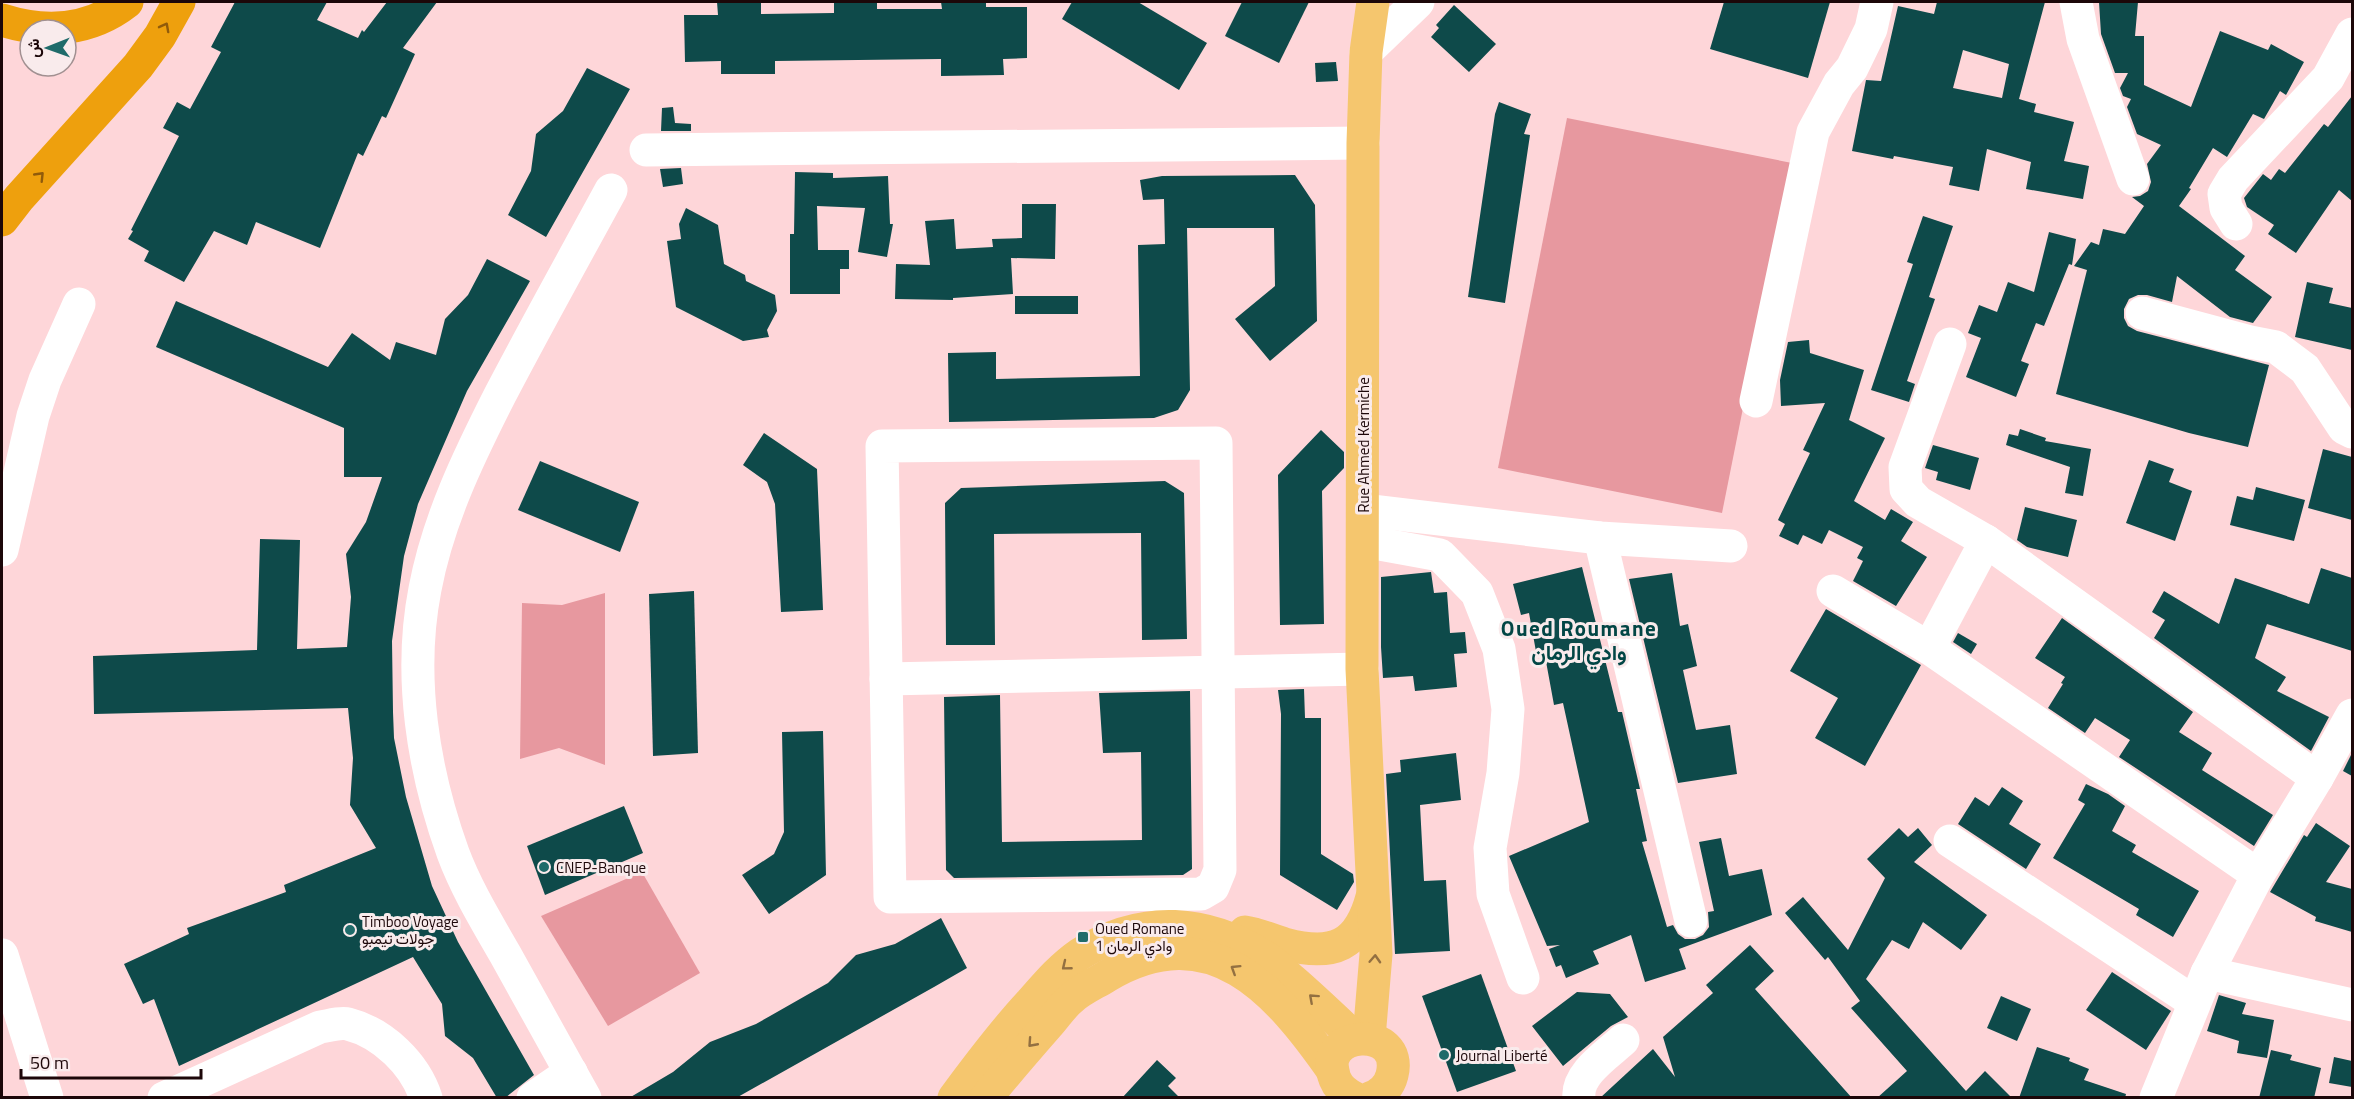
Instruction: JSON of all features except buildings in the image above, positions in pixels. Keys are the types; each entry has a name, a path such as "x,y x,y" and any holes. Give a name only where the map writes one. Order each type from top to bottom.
{"highway":[{"path":"2,20 49,29 71,28 103,18 127,2"},
{"path":"2,220 19,198 138,66 160,36 179,2"}],"main road":[{"name":"Rue Ahmed Kermiche","path":"1362,1038 1376,954 1362,669 1363,143 1366,52 1373,2"},
{"path":"1225,936 1241,932 1257,934 1284,944 1329,950 1342,944 1366,918 1374,889"},
{"path":"954,1098 1001,1035 1055,975 1080,954 1107,940 1139,930 1173,926 1200,928 1225,936 1269,959 1362,1038 1380,1043 1389,1052 1407,1098"},
{"path":"986,1098 1073,997 1126,965 1159,956 1188,954 1223,961 1257,982 1285,1009 1333,1071 1341,1089 1356,1098"},
{"path":"1333,1071 1338,1051 1346,1043 1362,1038"},
{"path":"1370,1098 1384,1090 1390,1082 1393,1064"}],"street":[{"path":"1366,52 1418,2"},
{"path":"1756,400 1813,132 1839,84 1852,68 1866,39 1877,2"},
{"path":"2076,2 2083,39 2133,179"},
{"path":"2236,224 2226,208 2224,194 2234,179 2294,112 2328,78 2352,34"},
{"path":"646,150 1363,143"},
{"path":"533,1098 578,1085 474,900 454,855 438,808 427,761 421,722 418,640 425,590 435,547 451,499 528,341 611,190"},
{"path":"2,550 33,416 45,380 79,304"},
{"path":"2142,312 2276,347 2305,369 2344,428 2352,432"},
{"path":"1950,344 1905,467 1906,489 1918,502 1986,541 2317,778"},
{"path":"1216,443 1220,870 1213,887 1201,894 890,897 886,679 882,446 1216,443"},
{"path":"1363,525 1731,546"},
{"path":"1363,525 1440,555 1477,593 1499,649 1508,709 1503,773 1490,848 1493,894 1523,978"},
{"path":"1600,538 1691,921"},
{"path":"1929,648 1986,541"},
{"path":"1833,591 1929,648 2258,875"},
{"path":"886,679 1362,669"},
{"path":"2156,1098 2201,988 2258,875 2352,715"},
{"path":"1950,841 2201,988 2352,1005"},
{"path":"2,956 47,1098"},
{"path":"164,1098 320,1027 345,1023 367,1031 401,1056 420,1080 426,1098"},
{"path":"1579,1098 1578,1089 1583,1078 1623,1040"}],"shaded area":[{"path":"1567,118 1792,163 1722,513 1498,468"},
{"path":"605,593 605,765 559,748 520,759 522,603 562,605"},
{"path":"642,872 700,973 608,1026 541,916"}],"place":[{"name":"CNEP-Banque","path":"544,867"},
{"name":"Timboo Voyage جولات تيمبو","path":"350,930"},
{"name":"Oued Romane 1 وادي الرمان","path":"1083,937"},
{"name":"Journal Liberté","path":"1444,1055"}],"district":[{"name":"Oued Roumane وادي الرمان","path":"1579,640"}]}
